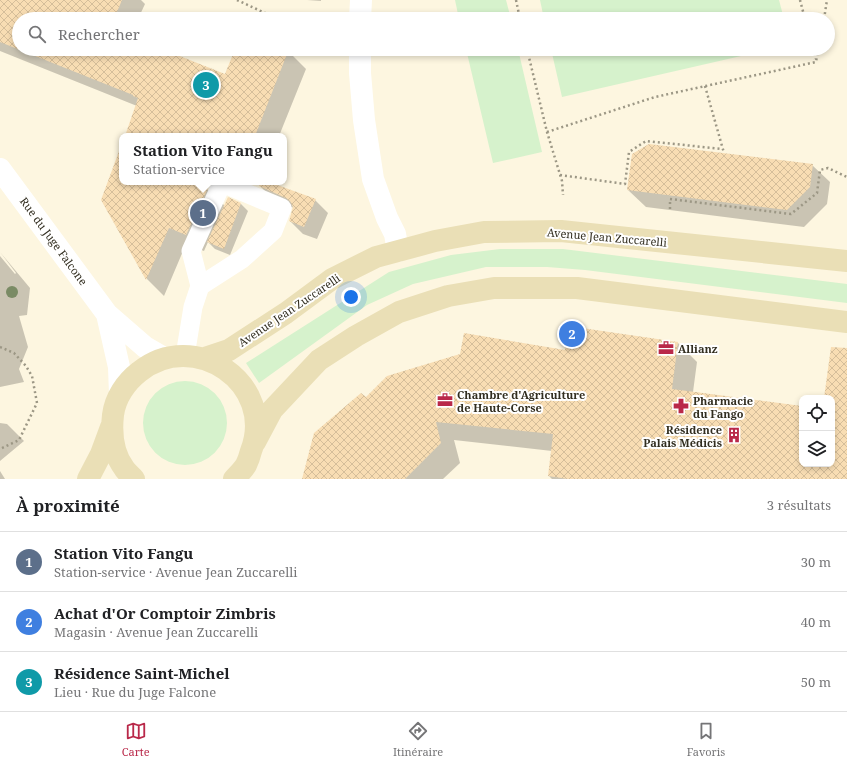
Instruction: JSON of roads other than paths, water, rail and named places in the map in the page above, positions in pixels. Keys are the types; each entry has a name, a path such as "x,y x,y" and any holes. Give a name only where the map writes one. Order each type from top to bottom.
{"main road":[{"name":"Avenue Jean Zuccarelli","path":"112,427 114,410 120,394 131,378 147,366 185,357 229,350 286,313 332,279 376,257 435,241 484,232 561,231 847,261"},
{"path":"234,479 246,465 255,442 272,410 320,360 356,336 399,312 448,296 494,288 578,288 847,322"},
{"path":"185,357 224,368 240,382 251,400 256,420 255,442"},
{"path":"88,479 101,454 112,427"},
{"path":"112,427 114,448 124,468 134,479"}],"street":[{"path":"360,0 360,12"},
{"path":"360,56 364,120 373,179 387,218 395,234 398,251"},
{"name":"Rue du Juge Falcone","path":"0,169 107,314 146,347 185,357"},
{"name":"Rue du Juge Falcone","path":"107,314 119,367 120,394"}],"lane":[{"path":"185,357 193,307 200,286 191,251 221,185"},
{"path":"200,286 242,259 274,231 282,208 227,185"}],"place":[{"name":"Résidence Saint-Michel","path":"206,85"},
{"name":"Station Vito Fangu","path":"203,213"},
{"name":"Achat d'Or Comptoir Zimbris","path":"572,334"},
{"name":"Allianz","path":"666,348"},
{"name":"Chambre d'Agriculture de Haute-Corse","path":"445,400"},
{"name":"Pharmacie du Fango","path":"681,406"},
{"name":"Résidence Palais Médicis","path":"734,435"}]}
